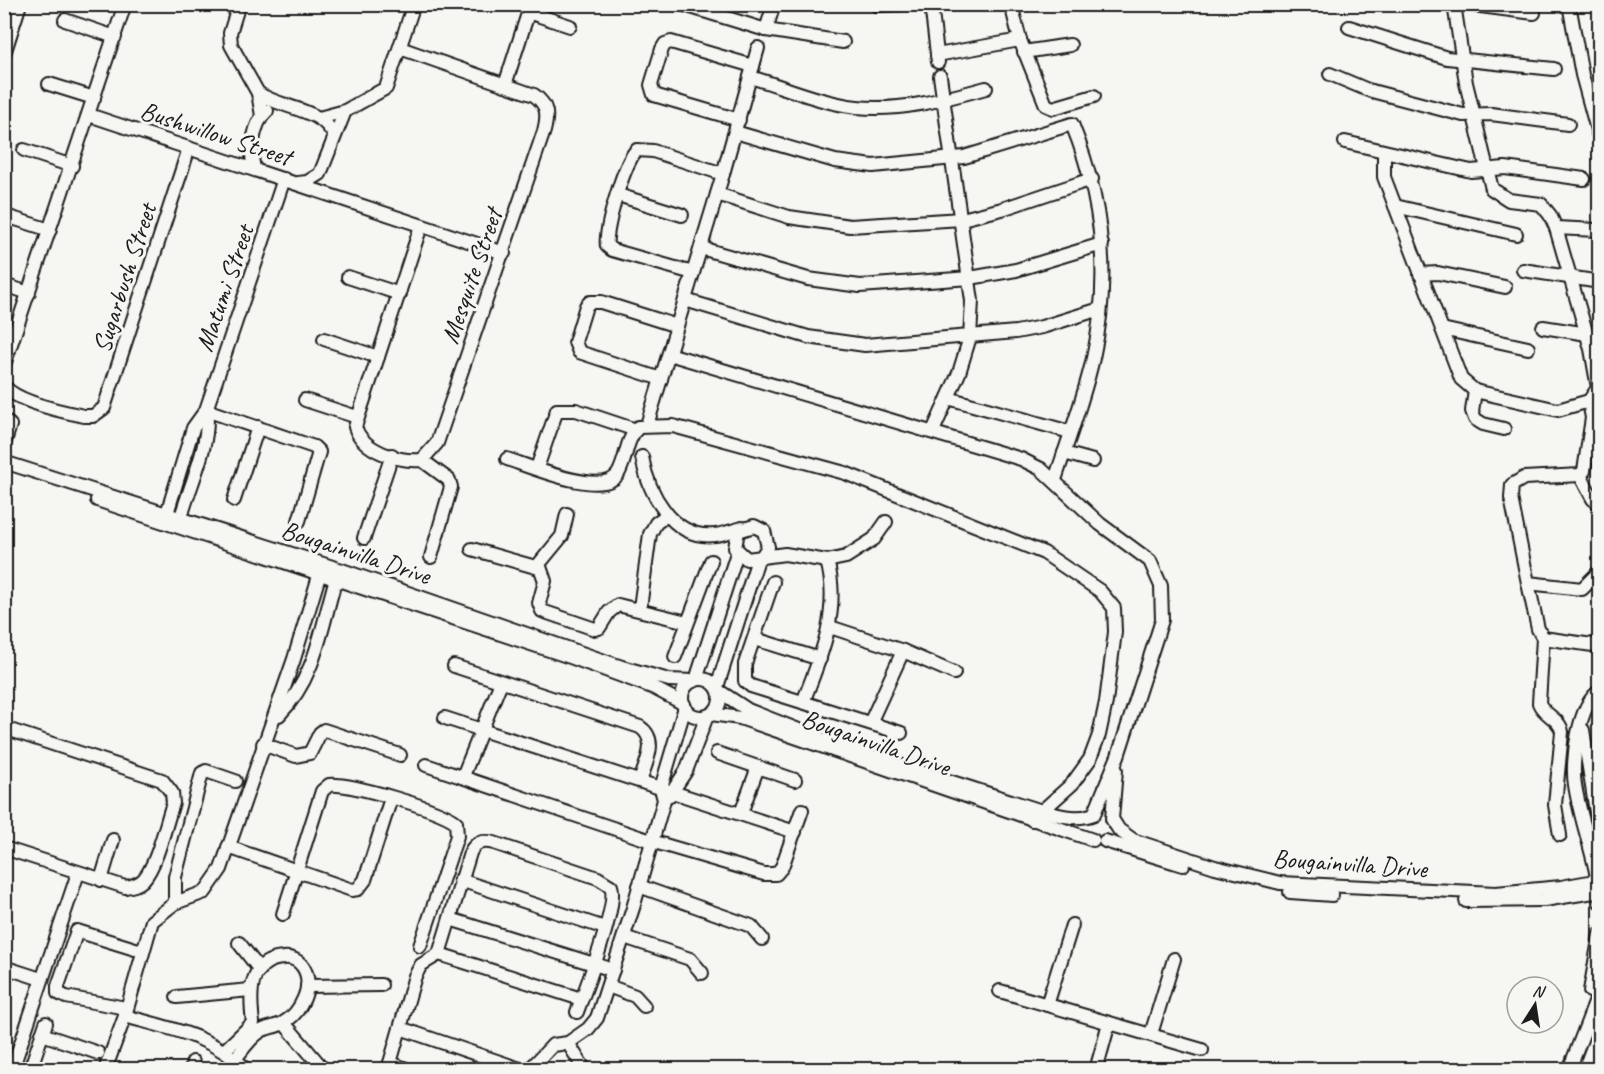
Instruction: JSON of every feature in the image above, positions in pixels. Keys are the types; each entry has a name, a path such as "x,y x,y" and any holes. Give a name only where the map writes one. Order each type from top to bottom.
{"street":[{"path":"4,54 20,4"},
{"path":"4,365 126,4"},
{"path":"239,4 230,33 231,45 258,93 262,116 252,147 254,168"},
{"path":"319,118 345,111 386,88 414,4"},
{"path":"681,4 766,30 843,42"},
{"path":"766,30 774,4"},
{"path":"876,5 904,4"},
{"path":"931,4 970,278 970,337 948,398 933,431"},
{"path":"1011,4 1022,46 1040,94 1048,107 1053,108 1094,96"},
{"path":"1384,152 1384,177 1458,375 1475,391 1558,410 1589,401 1599,388 1593,336 1569,279 1556,228 1550,215 1541,204 1509,201 1495,193 1462,59 1454,4"},
{"path":"1465,4 1534,13"},
{"path":"1572,5 1595,108 1599,141"},
{"path":"400,48 505,85 529,8 570,26"},
{"path":"65,20 115,37"},
{"path":"1349,27 1447,58 1554,69"},
{"path":"986,87 944,99 870,108 856,107 671,42 665,44 662,49 651,84 654,95 737,126 855,165 953,159 1072,124 1092,179 1102,244 1100,309 1093,360 1055,480"},
{"path":"939,64 1022,46 1070,45"},
{"path":"507,459 588,483 609,483 619,472 641,428 661,379 723,174 758,48"},
{"path":"1330,74 1405,101 1463,115 1476,114 1568,124"},
{"path":"49,84 94,98"},
{"name":"Mesquite Street","path":"422,460 437,443 504,253 547,119 542,101 505,85"},
{"path":"258,93 277,104 319,118 329,126 334,136"},
{"path":"262,116 277,104"},
{"path":"297,184 313,179 322,169 345,111"},
{"name":"Bushwillow Street","path":"89,115 504,253"},
{"path":"1345,142 1471,171 1511,168 1584,179"},
{"path":"236,163 252,147"},
{"name":"Sugarbush Street","path":"4,386 11,393 28,400 76,414 93,416 104,408 110,396 189,148"},
{"path":"24,150 72,166"},
{"path":"693,273 612,250 608,246 607,232 618,195 629,159 637,150 653,151 723,174"},
{"name":"Bushwillow Street","path":"322,169 323,183 329,194"},
{"name":"Matumi Street","path":"166,517 193,428 206,410 284,179"},
{"path":"717,194 789,217 849,226 962,219 1002,209 1092,179"},
{"path":"618,195 682,215"},
{"path":"1395,206 1516,234"},
{"path":"6,216 50,230"},
{"path":"421,226 355,427 363,444 392,455 422,460 449,480 451,488 431,557"},
{"path":"1556,228 1597,230"},
{"path":"700,248 831,283 860,286 970,278 1016,270 1102,244"},
{"path":"1523,270 1599,282"},
{"path":"1420,274 1438,273 1505,287"},
{"path":"348,277 400,294"},
{"path":"4,285 29,293"},
{"path":"685,300 832,342 865,345 970,337 1042,327 1100,309"},
{"path":"661,379 582,355 575,342 590,302 601,302 677,326"},
{"path":"1543,327 1593,336"},
{"path":"1442,329 1528,348"},
{"path":"324,339 378,357"},
{"path":"669,354 1021,459 1041,469 1055,480 1100,524 1150,561 1161,586 1162,620 1118,756 1094,814 1085,825 1086,834 1099,841 1113,832 1112,819 1118,756"},
{"path":"1475,391 1472,411 1475,419 1483,424 1504,429"},
{"path":"948,398 1070,432"},
{"path":"305,400 357,417"},
{"path":"1560,836 1555,805 1562,732 1560,724 1543,712 1539,703 1543,638 1538,629 1512,509 1512,485 1524,478 1580,475 1584,471 1594,449 1596,419 1589,401"},
{"path":"206,410 314,447 319,452 299,521"},
{"name":"Matumi Street","path":"180,522 204,443 208,422 206,410"},
{"path":"537,468 558,410 576,410 641,428 673,426 845,473 1044,553 1084,579 1100,591 1114,608 1115,632 1106,702 1099,735 1090,759 1072,784 1032,820"},
{"path":"4,420 10,425 10,429 4,445"},
{"path":"234,500 258,428"},
{"path":"1064,453 1093,461"},
{"path":"364,538 392,455"},
{"path":"642,458 650,490 667,515 691,530 714,535 747,560 785,554 827,561 856,552 874,539 886,522"},
{"name":"Bougainvilla Drive","path":"4,462 622,667 669,680 707,680 748,710 837,745 1042,811 1078,818 1104,813 1112,819 1119,830 1133,840 1205,864 1280,883 1324,891"},
{"name":"Bougainvilla Drive","path":"4,471 166,517"},
{"path":"1580,475 1593,499 1599,504"},
{"path":"567,514 562,536 541,559 538,568 544,581 540,608 546,614 595,629 599,628 614,607 618,605 640,608 687,622"},
{"path":"640,608 650,534 656,523 667,515"},
{"path":"714,535 754,526 785,554"},
{"path":"530,1070 553,1046 568,1043 593,1024 608,986 666,793 684,706 683,693 694,681 736,551 735,537 742,528"},
{"path":"666,793 690,762 709,715 720,701 718,689 760,557 768,547 767,536"},
{"path":"472,549 538,568"},
{"path":"675,657 711,561"},
{"path":"803,702 830,627 832,583 827,561"},
{"path":"105,1070 152,921 175,903 205,892 218,877 263,744 274,720 322,569"},
{"path":"1528,583 1582,589 1599,571"},
{"path":"274,720 301,685 319,646 338,573"},
{"name":"Bougainvilla Drive","path":"338,573 635,681 684,706 692,714 740,718 1032,820 1253,885 1284,891 1544,900 1599,885"},
{"path":"773,582 744,671 745,681 751,686 902,733"},
{"path":"830,627 903,651 954,673"},
{"path":"1543,638 1599,646"},
{"path":"755,639 820,659"},
{"path":"870,723 903,651"},
{"path":"454,666 640,727 647,732 651,742 640,781"},
{"path":"463,776 501,682"},
{"path":"1599,691 1587,701 1581,723 1575,784 1599,885 1599,902"},
{"path":"445,718 640,781 666,793 741,813 795,831"},
{"path":"1581,723 1599,837"},
{"path":"4,728 153,776 168,786 173,803 150,870 142,881 125,887 4,848"},
{"path":"263,744 301,756 310,753 320,733 324,730 400,755"},
{"path":"717,753 795,780"},
{"path":"426,765 651,841 771,875 776,874 782,867 802,810"},
{"path":"741,813 758,767"},
{"path":"175,903 175,877 202,773 206,771 235,781"},
{"path":"283,914 318,799 325,787 344,785 451,818 458,827 420,946"},
{"path":"228,847 352,890 358,889 365,880 391,798"},
{"path":"101,880 113,840"},
{"path":"409,1070 389,1066 418,969 439,954 472,847 480,842 494,843 525,853 607,882 611,886 613,897 605,928 577,1012"},
{"path":"12,1070 78,873"},
{"path":"460,880 605,928"},
{"path":"639,886 751,926 762,939"},
{"path":"450,919 613,970"},
{"path":"1047,1005 1072,926"},
{"path":"135,949 77,931 57,990 66,997 125,1012 188,1033 225,1050 247,1070"},
{"path":"624,937 690,959 702,973"},
{"path":"1569,1070 1595,999 1599,937"},
{"path":"239,942 260,970"},
{"path":"439,954 581,999"},
{"path":"225,1050 241,1043 261,1031 284,1023 298,1006 308,986 305,970 300,964 289,957 270,961 260,970 250,990 253,1023 241,1043 236,1058"},
{"path":"1151,1034 1174,959"},
{"path":"4,967 41,979"},
{"path":"308,986 381,986"},
{"path":"608,986 635,996 644,1006"},
{"path":"177,997 250,990"},
{"path":"1000,991 1202,1050"},
{"path":"284,1023 324,1070"},
{"path":"1096,1070 1109,1023"},
{"path":"400,1028 523,1070"},
{"path":"30,1070 44,1029 98,1053"},
{"path":"568,1043 585,1070"}]}
